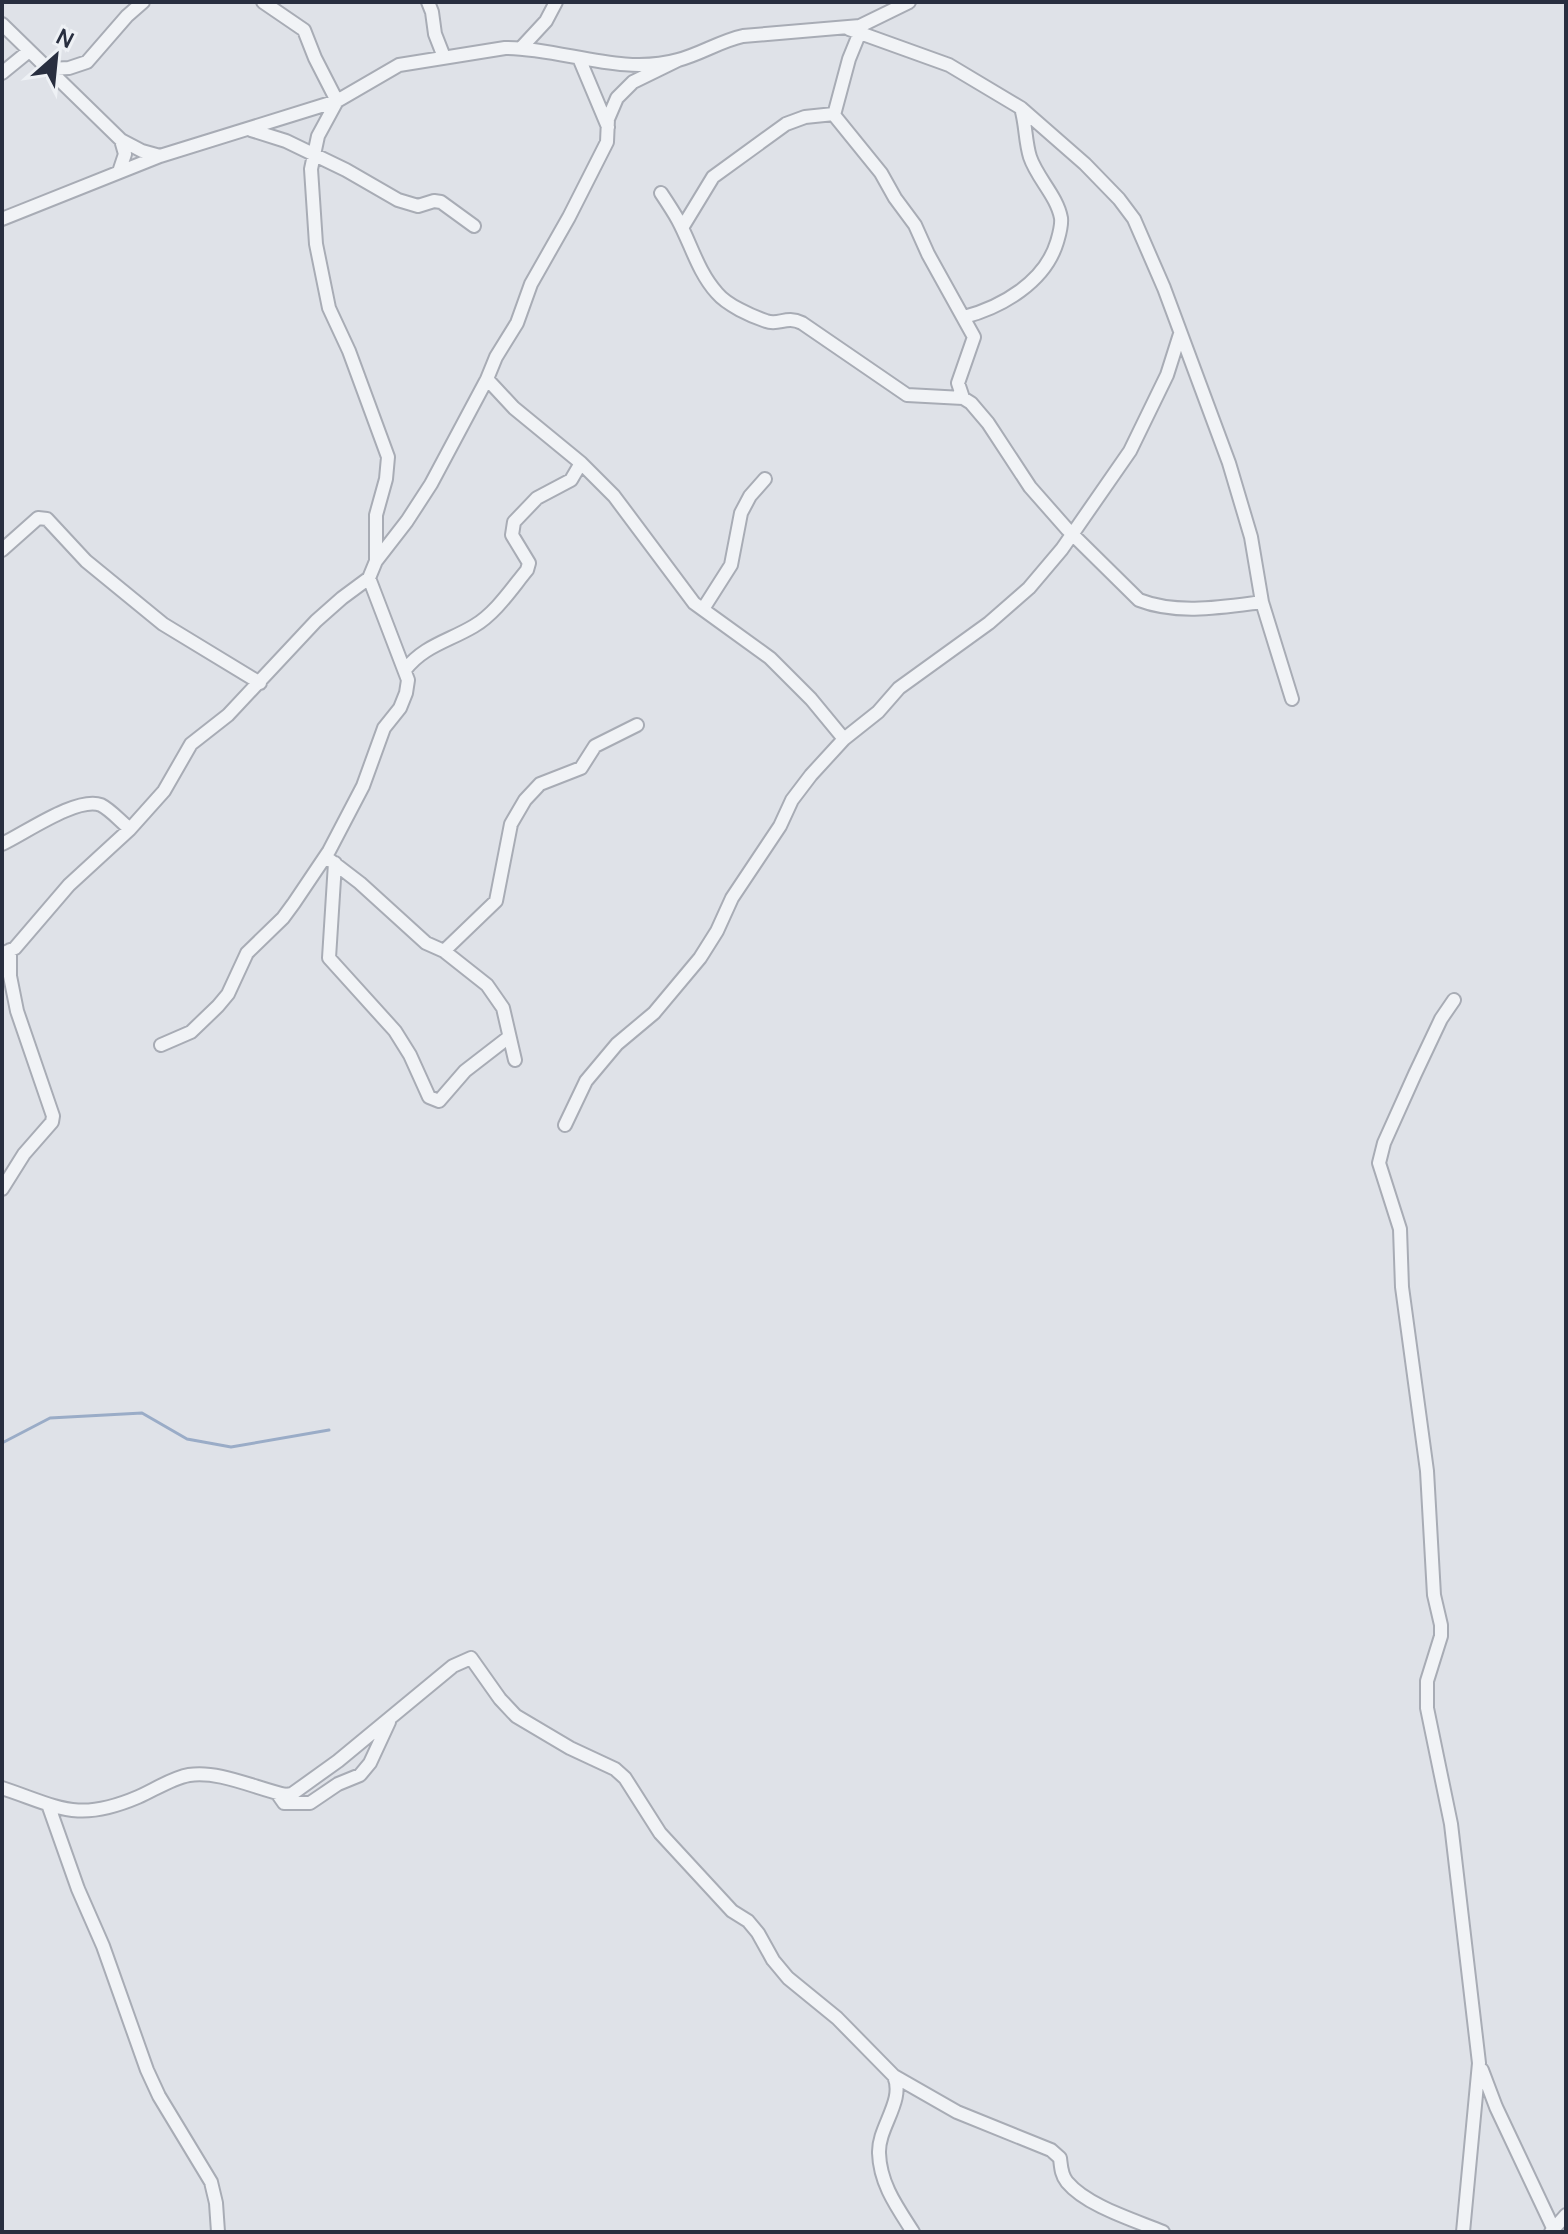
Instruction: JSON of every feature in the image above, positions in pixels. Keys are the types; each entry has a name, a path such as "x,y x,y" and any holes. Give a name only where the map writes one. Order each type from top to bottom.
{"street":[{"path":"49,69 69,68 87,62 143,2"},
{"path":"263,2 304,30 337,101"},
{"path":"428,2 444,57"},
{"path":"521,48 546,21 556,2"},
{"path":"2,1189 24,1154 48,1128 53,1116 17,1011 6,952 15,948 69,885 130,829 164,791 191,744 228,715 316,621 369,578 376,561 431,484 496,357 517,323 531,284 609,138 609,114 619,95 633,82 727,40 846,28 868,23 907,2"},
{"path":"2,24 121,140 160,156"},
{"path":"846,28 949,65 1021,108 1085,164 1134,219 1156,267 1242,503 1262,602 1292,699"},
{"path":"834,114 860,32"},
{"path":"2,219 160,156 337,101 399,65 505,48 617,63 678,60"},
{"path":"2,73 29,51"},
{"path":"579,58 609,130"},
{"path":"337,101 318,136 312,163 316,244 325,291 388,457 386,479 376,515 376,561"},
{"path":"964,317 984,312 1037,277 1055,250 1060,233 1061,217 1030,156 1021,108"},
{"path":"682,228 713,177 786,124 805,117 834,114"},
{"path":"834,114 881,173 915,225 974,337 958,383 963,398"},
{"path":"249,129 299,148 312,163 346,170 410,205 441,202 474,226"},
{"path":"119,172 125,154 121,140"},
{"path":"661,193 710,283 725,300 766,322 776,323 789,318 802,323 907,395 963,398 971,403 988,423 1030,487 1072,535 1139,600 1150,604 1201,608 1262,602"},
{"path":"565,1125 586,1081 617,1044 654,1013 700,958 732,898 780,826 792,800 844,739 878,712 905,683 989,623 1029,588 1072,535 1130,451 1167,375 1180,334"},
{"path":"487,379 533,425 581,463 614,496 681,589 770,658 811,699 844,739"},
{"path":"405,670 415,657 477,624 499,603 527,570 529,563 512,535 514,522 537,498 571,480 581,463"},
{"path":"703,609 731,565 741,513 750,496 765,479"},
{"path":"2,550 38,518 47,519 86,561 163,624 260,683"},
{"path":"369,578 408,680 400,708 384,728 363,786 329,851 329,958 395,1031 429,1097 439,1101 465,1071 509,1037"},
{"path":"444,951 496,901 511,824 525,800 540,784 581,768 595,746 637,725"},
{"path":"2,844 61,811 93,804 104,807 130,829"},
{"path":"330,859 426,943 444,951 487,985 503,1008 515,1060"},
{"path":"161,1045 191,1032 218,1006 228,994 247,953 283,918 330,859"},
{"path":"1454,1000 1441,1019 1415,1074 1384,1143 1379,1163 1400,1229 1402,1287 1427,1471 1434,1595 1441,1636 1427,1681 1427,1708 1451,1824 1479,2063 1466,2231"},
{"path":"2,1788 49,1807 80,1811 106,1809 193,1775 292,1794 338,1761 453,1666 467,1658 473,1660 493,1691 516,1716 615,1769 625,1778 660,1833 732,1911 748,1921 788,1978 837,2018 894,2076 957,2112 1051,2150 1060,2158 1062,2172 1074,2188 1098,2204 1163,2232"},
{"path":"277,1793 284,1803 310,1803 338,1784 360,1775 365,1771 391,1718"},
{"path":"49,1807 147,2070 159,2096 211,2182 218,2232"},
{"path":"1479,2063 1552,2231 1566,2215"},
{"path":"894,2076 897,2084 895,2099 882,2131 879,2152 883,2181 913,2232"}],"waterway":[{"path":"2,1443 50,1418 142,1413 187,1439 231,1447 329,1430"}]}
